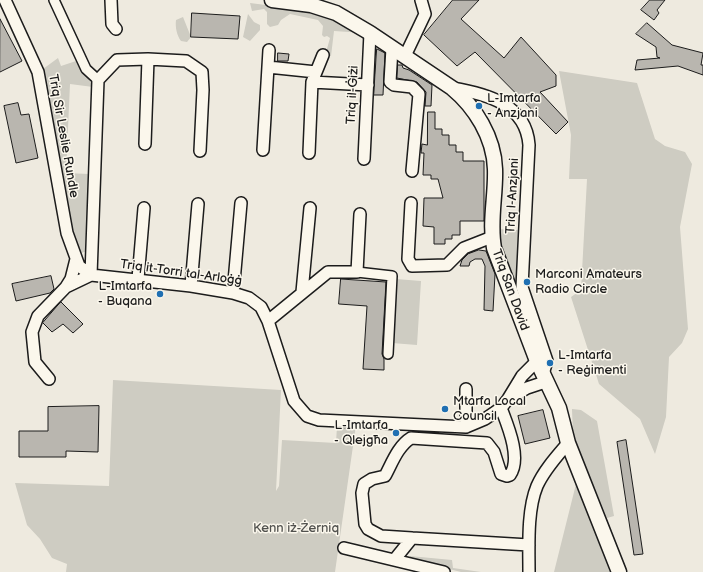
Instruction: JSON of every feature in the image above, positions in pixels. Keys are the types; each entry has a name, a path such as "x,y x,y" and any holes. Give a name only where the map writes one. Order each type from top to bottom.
{"street":[{"name":"Triq Sir Leslie Rundle","path":"5,0 38,72 67,233 79,266 91,275"},
{"path":"54,0 86,69 98,80"},
{"path":"111,0 112,24 116,29"},
{"name":"Triq San David","path":"272,0 323,8 336,13 370,33 452,88 463,97 476,113 490,144 495,168 492,237 494,248 537,361 559,408 568,443 620,572"},
{"path":"405,56 425,14 421,0"},
{"name":"Triq il-Ġiżi","path":"364,159 370,33"},
{"path":"392,48 390,82 394,86 412,87 418,94 412,171"},
{"path":"263,150 269,50"},
{"path":"309,152 314,77 323,55"},
{"path":"66,287 91,275 98,80 117,60 148,59 186,61 202,72 203,90 200,151"},
{"path":"145,144 148,59"},
{"path":"268,67 314,77 368,85"},
{"name":"Triq l-Anzjani","path":"452,88 467,91 505,104 513,110 526,126 529,145 522,287 547,361 544,378"},
{"path":"234,293 241,203"},
{"path":"412,203 410,265 448,265 464,248 492,237"},
{"path":"191,286 198,204"},
{"path":"138,280 144,208"},
{"path":"302,292 310,208"},
{"path":"356,272 360,214"},
{"path":"48,379 35,362 32,332 38,316 66,287 71,279 76,259"},
{"path":"268,321 328,272 356,272 392,276 388,354"},
{"name":"Triq it-Torri tal-Arloġġ","path":"91,275 191,286 234,293 249,298 261,307 268,321 294,401 307,416 319,420 344,422 466,427"},
{"path":"529,545 380,536 368,530 365,524 362,493 364,484 372,479 385,476 400,448 411,438 487,443 494,452 501,474 509,475 513,470 514,448 505,403 522,376 537,361"},
{"path":"466,389 466,427 486,419 505,403 544,378"},
{"path":"529,572 529,545 533,505 537,487 551,462 568,443"},
{"path":"395,559 412,538"},
{"path":"344,548 395,559 444,572"}],"green space":[{"path":"250,3 320,12 364,33 334,31 331,56 325,56 330,38 322,35 323,26 318,20 290,14 281,20 278,25 270,27 267,24 267,12 264,9 252,11"},
{"path":"248,14 254,22 260,25 260,30 250,41 243,37"},
{"path":"183,17 191,37 187,42 181,41 178,37 176,28 176,20"},
{"path":"58,58 61,66 79,60 93,87 70,84 66,173 89,174 88,251 77,254 70,225 43,69"},
{"path":"559,71 637,83 655,139 665,146 685,152 692,164 680,227 688,329 682,343 669,357 666,417 655,454 640,419 599,384 571,297 581,290 587,179 569,179 571,135"},
{"path":"497,229 518,230 517,289 513,284"},
{"path":"396,279 421,281 417,345 392,343"},
{"name":"Kenn iż-Żerniq","path":"113,380 281,390 276,491 279,486 282,440 336,443 337,426 356,425 335,572 66,572 67,564 52,558 40,539 27,525 15,483 109,486"},
{"path":"572,409 581,410 597,421 614,516 607,518 573,435"},
{"path":"577,480 614,572 554,572"},
{"path":"410,556 452,560 453,568 481,572 461,572 410,559"}],"building":[{"path":"453,0 479,0 461,19 504,58 521,37 556,75 556,86 540,92 568,122 556,134 475,52 457,66 424,35"},
{"path":"650,0 665,0 657,10 659,13 654,20 641,10"},
{"path":"192,13 240,16 238,39 191,37"},
{"path":"0,19 22,61 0,72"},
{"path":"647,23 672,45 703,53 701,65 703,65 703,75 678,66 635,70 637,60 660,58 657,57 656,47 636,34"},
{"path":"377,49 385,53 383,95 374,95"},
{"path":"278,53 289,54 288,61 278,61"},
{"path":"398,65 402,65 403,68 409,70 432,85 431,106 425,106 426,92 417,82 397,78"},
{"path":"18,103 21,115 29,114 38,158 16,163 4,106"},
{"path":"428,112 435,112 435,129 442,129 442,135 449,135 449,145 456,145 456,152 463,152 463,161 484,161 484,221 460,221 460,235 452,235 452,239 445,239 445,244 434,244 434,227 423,226 424,198 443,198 438,179 431,179 431,175 423,175 424,153 421,153 422,144 427,145"},
{"path":"479,250 486,251 495,274 493,311 484,310 485,266 482,259 475,259 470,262 469,266 460,266 462,260 468,254"},
{"path":"51,276 54,289 50,293 16,301 12,284"},
{"path":"341,279 386,282 382,354 384,359 384,370 363,369 367,306 339,304"},
{"path":"61,302 83,324 73,333 63,324 52,332 43,323"},
{"path":"99,406 98,452 66,451 66,457 19,457 19,431 48,431 48,407"},
{"path":"543,410 550,438 525,444 518,416"},
{"path":"626,440 643,554 634,555 617,442"}],"place":[{"name":"L-Imtarfa - Anzjani","path":"479,106"},
{"name":"Marconi Amateurs Radio Circle","path":"527,282"},
{"name":"L-Imtarfa - Buqana","path":"160,294"},
{"name":"L-Imtarfa - Reġimenti","path":"550,363"},
{"name":"Mtarfa Local Council","path":"445,409"},
{"name":"L-Imtarfa - Qlejgħa","path":"396,433"}]}
